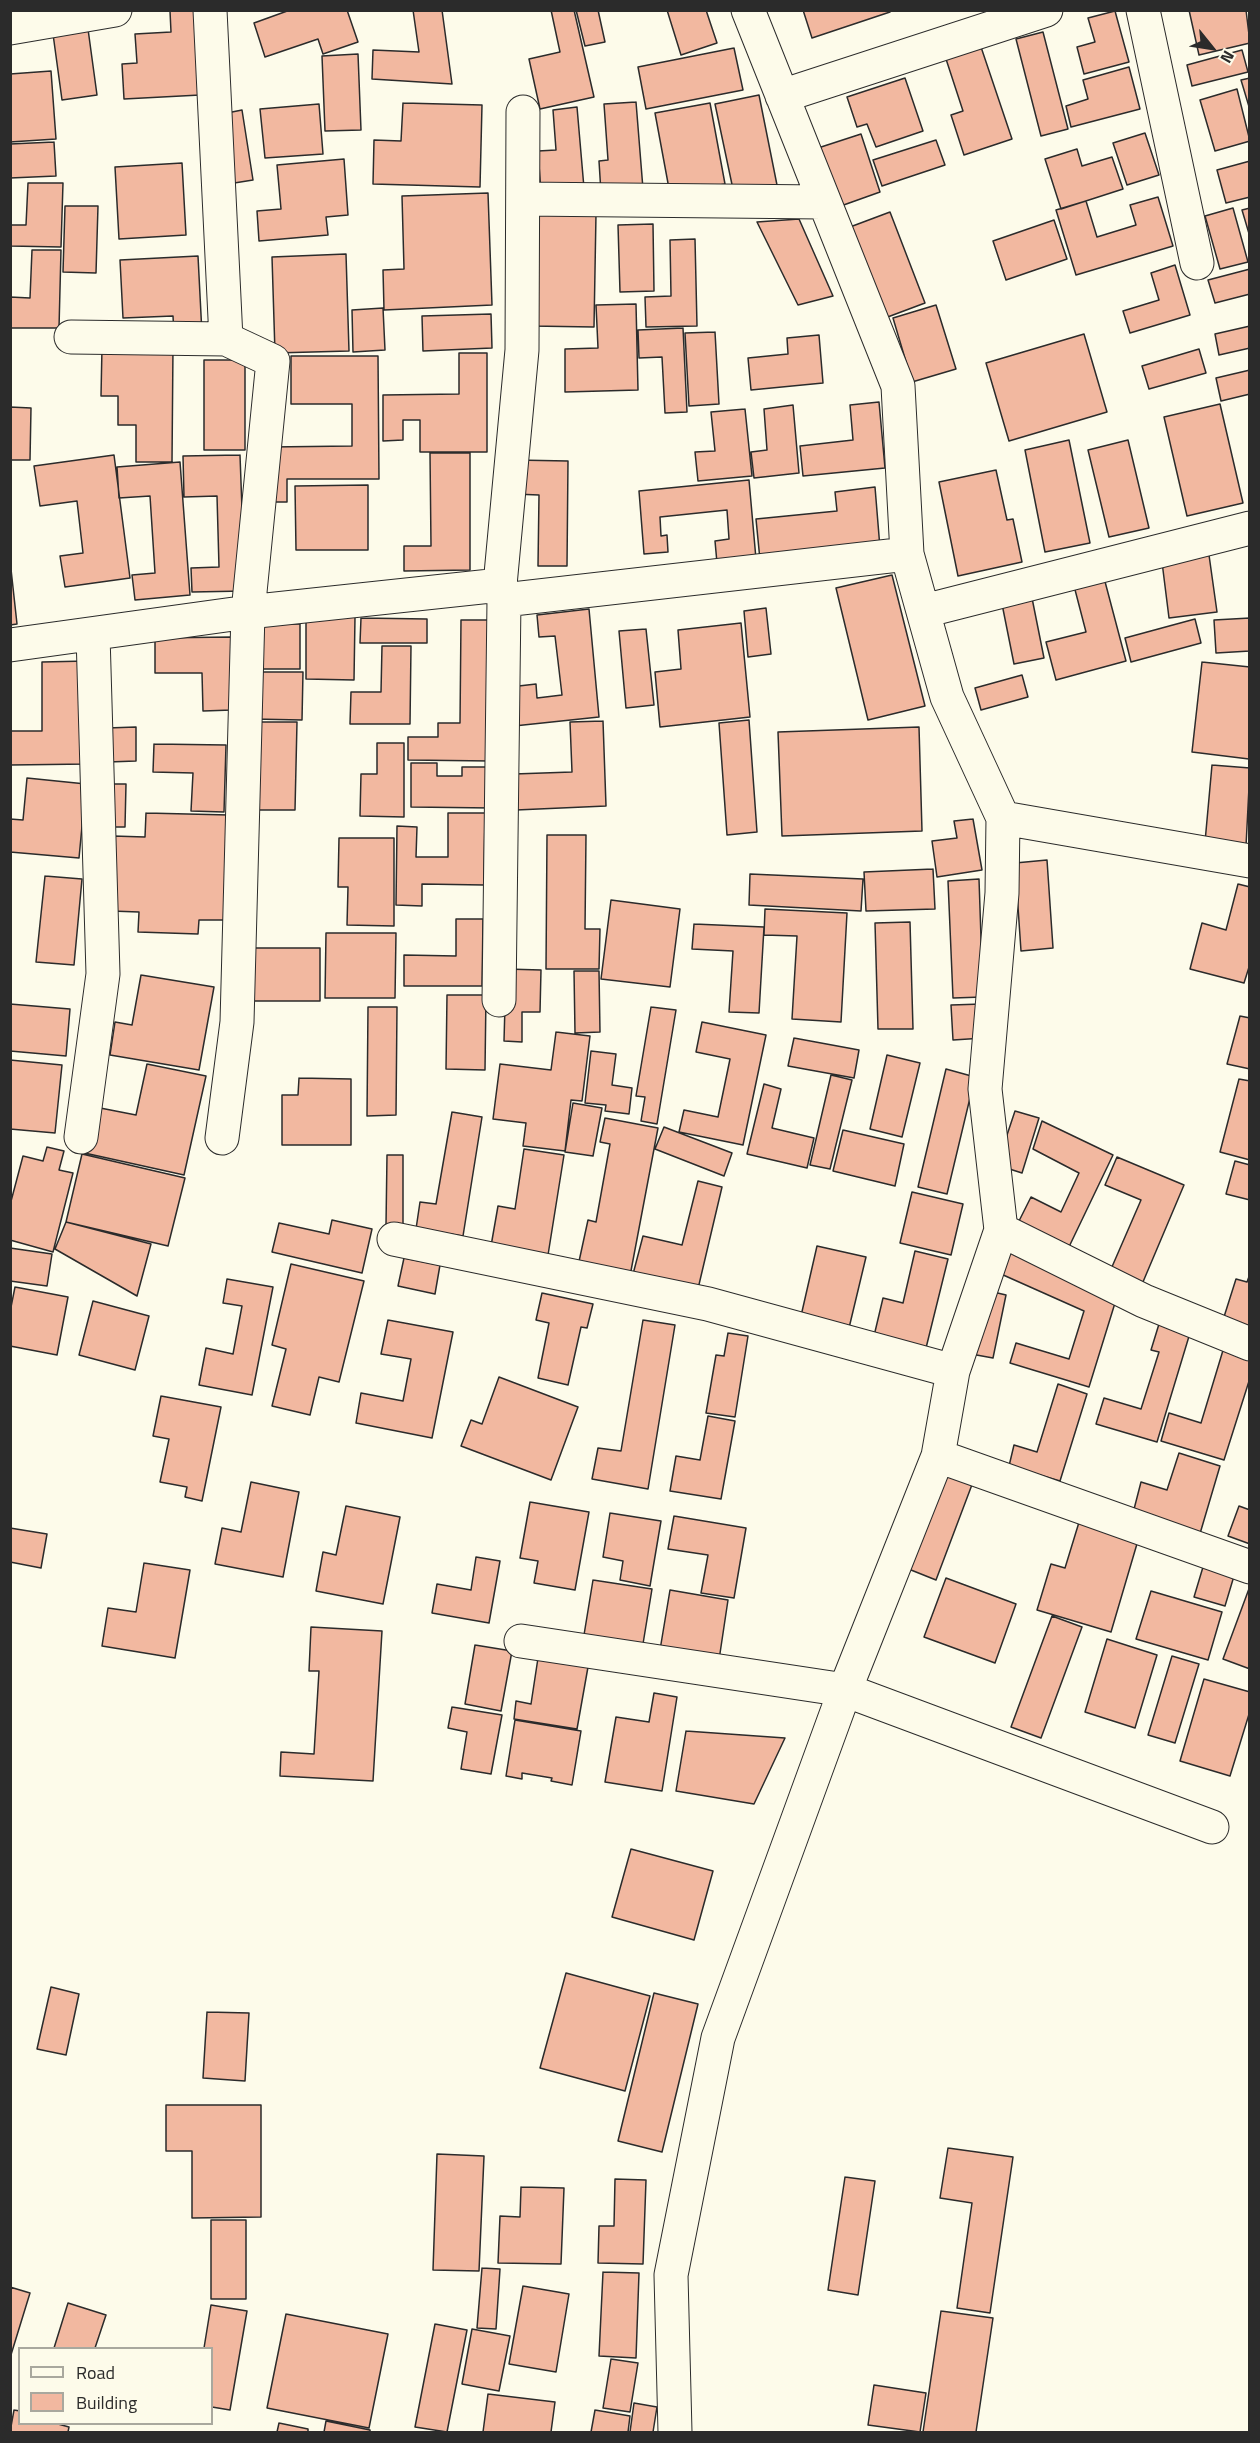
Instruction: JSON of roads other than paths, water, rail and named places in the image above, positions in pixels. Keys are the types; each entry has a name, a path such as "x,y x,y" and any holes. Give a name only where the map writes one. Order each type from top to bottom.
{"street":[{"path":"210,10 226,339"},
{"path":"675,2433 671,2275 718,2038 845,1690 938,1456 953,1371 1001,1230 985,1089 1002,893 1003,818 947,697 907,554 898,386 822,202 748,10"},
{"path":"782,96 1046,10"},
{"path":"1143,10 1197,263"},
{"path":"10,28 101,12"},
{"path":"500,1000 502,593 522,350 523,112"},
{"path":"523,199 822,202"},
{"path":"71,337 226,339 273,361 248,612 237,1022 222,1138"},
{"path":"924,611 1250,528"},
{"path":"10,645 248,612 502,593 907,554"},
{"path":"81,1137 103,974 93,635"},
{"path":"1003,818 1250,861"},
{"path":"1001,1230 1143,1301 1250,1344"},
{"path":"394,1239 708,1304 953,1371"},
{"path":"938,1456 1250,1567"},
{"path":"521,1641 845,1690 1212,1827"}]}
